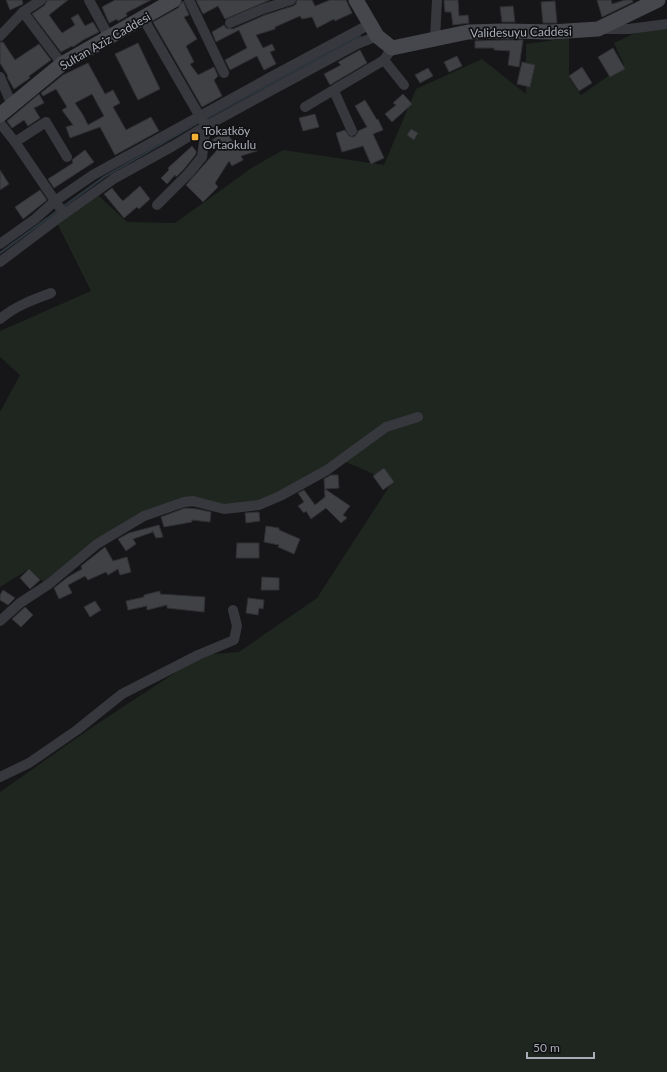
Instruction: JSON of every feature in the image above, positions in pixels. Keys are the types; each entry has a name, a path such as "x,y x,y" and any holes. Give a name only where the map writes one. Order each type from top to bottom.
{"street":[{"path":"0,36 24,12 41,0"},
{"path":"89,0 109,37"},
{"name":"Sultan Aziz Caddesi","path":"0,115 62,64 174,0"},
{"path":"189,0 224,73"},
{"path":"230,23 263,9 291,0"},
{"path":"304,107 334,91 384,60 392,48 373,30 356,0"},
{"path":"435,39 436,0"},
{"name":"Validesuyu Caddesi","path":"392,48 468,32 551,32 598,29 658,0"},
{"path":"24,12 62,64"},
{"path":"143,18 206,126 202,157 189,173 157,205"},
{"path":"598,29 667,24"},
{"path":"0,262 115,178 206,126 357,44 373,30"},
{"path":"0,244 35,219 55,201 100,171 268,78 373,30"},
{"path":"384,60 404,85"},
{"path":"0,77 12,105"},
{"path":"334,91 352,131"},
{"path":"15,142 46,122 67,157"},
{"path":"0,123 15,142 64,214"},
{"path":"0,319 23,303 51,293"},
{"path":"0,621 20,603 50,584 97,544 144,516 184,502 194,501 224,509 259,505 280,496 327,470 386,427 418,417"},
{"path":"0,777 29,762 77,730 122,694 198,655 234,640 237,626 233,610"}],"shaded area":[{"path":"646,28 667,29 667,1072 0,1072 0,792 91,728 202,655 239,652 317,598 392,482 339,459 251,508 170,506 110,535 44,582 26,571 0,587 0,412 20,375 0,357 0,331 91,291 57,223 98,195 127,222 175,223 253,167 283,150 384,165 416,89 482,59 526,94 526,44 569,38 569,78 581,95 624,65 614,43"}],"building":[{"path":"6,0 22,0 23,4 10,10"},
{"path":"47,0 68,0 49,15 62,33 75,25 71,18 78,14 85,26 93,22 99,32 61,52 32,14 45,5"},
{"path":"115,0 151,0 126,13 127,16 118,21 117,19 109,23 102,7"},
{"path":"196,0 270,0 225,19 218,6 203,14"},
{"path":"297,0 312,0 315,6 330,0 346,0 352,13 335,21 334,19 317,28 312,17 302,19 300,16 275,27 275,29 256,35 263,48 272,44 275,50 270,52 276,64 264,70 257,56 230,70 225,60 247,48 239,30 216,42 212,32 224,25 226,28 233,29 265,15 293,6 296,4"},
{"path":"444,0 458,0 459,16 468,15 469,23 453,25 451,12 445,12"},
{"path":"597,0 611,0 612,4 625,0 632,0 633,2 602,17"},
{"path":"183,1 189,15 184,17 197,39 186,46 194,62 190,64 198,75 214,67 218,76 214,80 222,96 202,107 153,22 178,8"},
{"path":"555,1 557,23 543,23 541,2"},
{"path":"513,6 515,22 502,22 500,7"},
{"path":"523,40 519,67 508,65 510,51 494,50 494,48 475,48 475,41"},
{"path":"0,42 3,42 15,60 39,44 51,60 29,76 30,78 14,89 0,63"},
{"path":"138,43 160,89 138,100 115,54"},
{"path":"613,48 625,69 610,77 598,57"},
{"path":"360,50 367,63 330,85 324,74 341,65 338,62"},
{"path":"457,56 462,66 449,72 444,62"},
{"path":"522,62 535,65 530,87 517,84"},
{"path":"88,63 105,94 113,90 120,103 113,107 126,130 151,117 159,131 115,155 100,127 70,138 66,127 73,125 62,110 67,107 56,89 43,96 41,93 63,75","holes":["92,94 104,116 88,125 75,103"]},
{"path":"582,67 592,83 579,91 569,76"},
{"path":"428,68 433,76 420,83 415,75"},
{"path":"39,94 44,103 34,108 40,118 28,126 24,120 12,128 7,121"},
{"path":"403,94 412,104 392,122 385,114 396,105 393,103"},
{"path":"365,100 377,120 378,119 383,130 373,134 384,158 371,164 363,146 342,152 336,133 345,130 349,136 354,137 358,131 367,127 355,106"},
{"path":"315,114 319,127 303,131 299,118"},
{"path":"411,129 418,133 414,140 407,135"},
{"path":"226,131 236,147 254,141 257,151 241,156 243,160 232,166 229,161 215,183 218,187 203,202 186,185 218,149 212,140"},
{"path":"192,146 196,151 196,154 184,169 176,177 175,175 167,184 161,178 169,170 168,168"},
{"path":"85,150 94,162 54,188 48,179 73,163 73,159"},
{"path":"0,170 9,184 0,190"},
{"path":"140,186 150,199 139,209 137,207 124,218 104,194 112,188 123,201"},
{"path":"40,190 47,200 23,219 15,207"},
{"path":"384,468 394,482 383,490 373,476"},
{"path":"331,475 338,475 339,488 325,489 350,506 343,515 347,518 341,523 326,508 311,519 306,511 304,513 298,506 304,502 298,493 304,490 315,505 325,497 324,479"},
{"path":"185,508 211,512 210,522 192,520 192,522 164,527 161,517"},
{"path":"259,512 260,521 246,523 245,513"},
{"path":"159,525 163,537 156,538 153,532 133,539 136,544 126,551 118,539 129,533"},
{"path":"266,526 279,528 279,530 300,539 294,554 278,547 279,545 264,542"},
{"path":"237,543 259,543 259,558 236,558"},
{"path":"105,547 113,561 127,557 131,572 120,575 118,569 108,575 106,572 88,580 85,576 68,585 72,593 59,599 54,588 68,577 82,569 81,566"},
{"path":"29,569 40,580 30,589 20,578"},
{"path":"262,577 279,578 279,590 261,590"},
{"path":"3,590 15,598 8,605 0,600 0,595"},
{"path":"160,591 160,594 205,597 204,612 167,608 167,605 147,610 147,606 128,610 126,601 144,597 144,595"},
{"path":"248,598 264,600 263,609 259,608 258,615 246,613"},
{"path":"95,601 101,610 90,617 84,607"},
{"path":"25,607 33,615 21,627 12,619"}],"waterway":[{"path":"205,119 360,36"},
{"path":"63,207 104,177 201,121"},
{"path":"0,253 59,210"}],"place":[{"name":"Tokatköy Ortaokulu","path":"195,137"}]}
